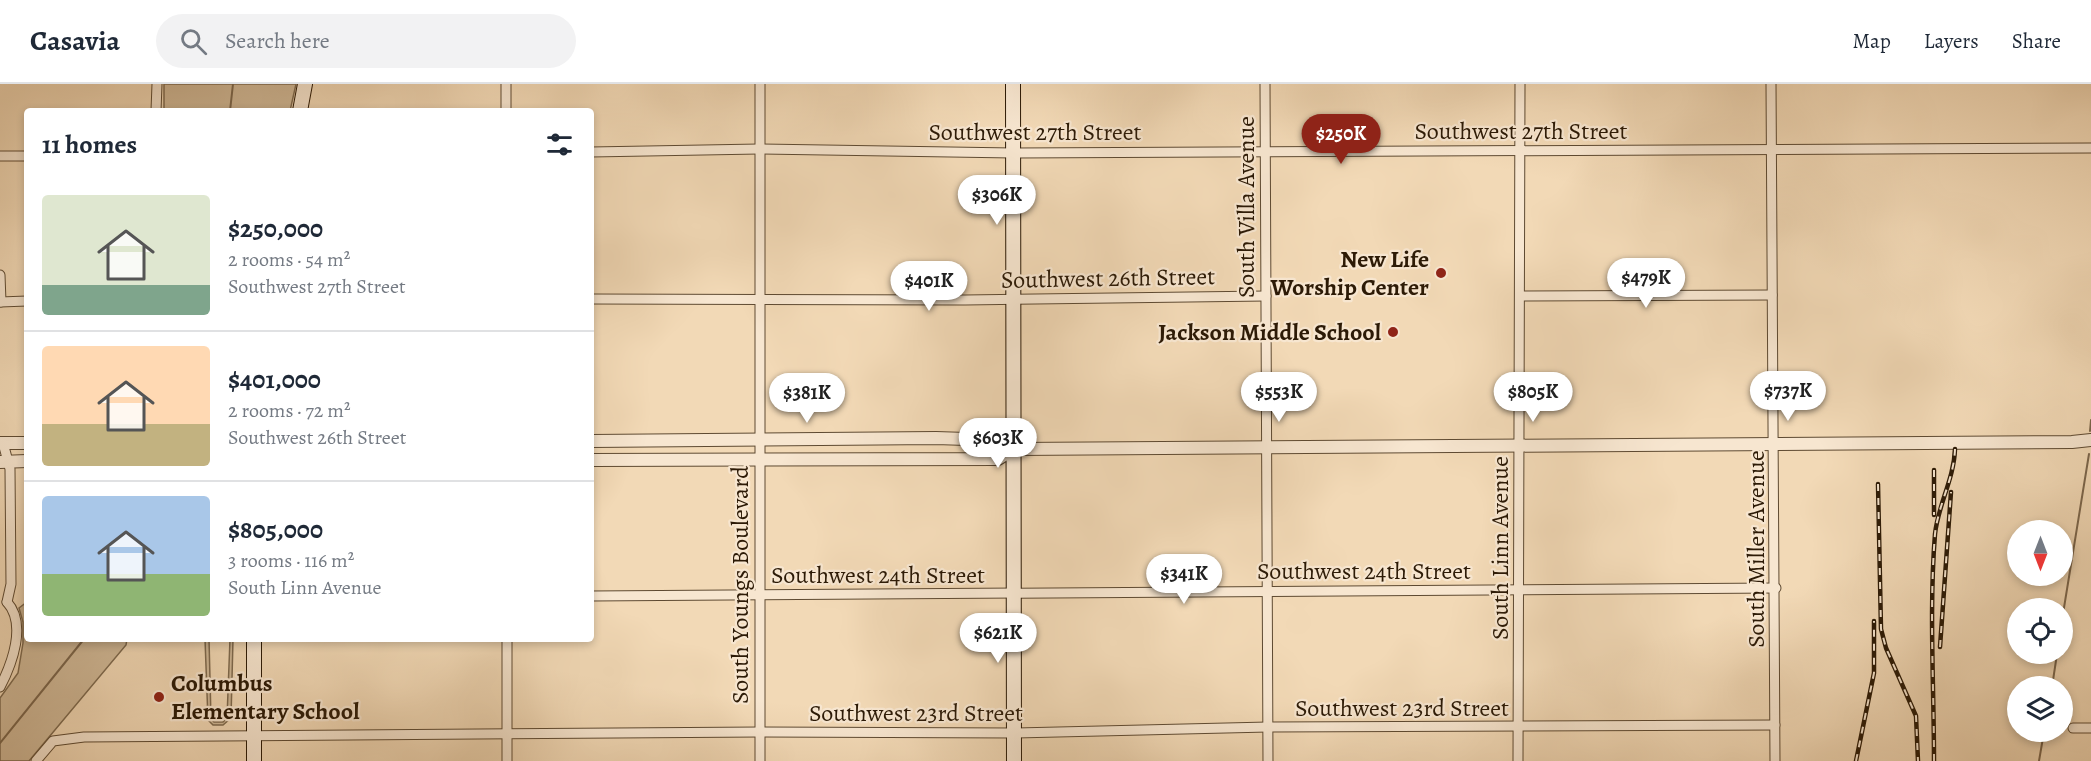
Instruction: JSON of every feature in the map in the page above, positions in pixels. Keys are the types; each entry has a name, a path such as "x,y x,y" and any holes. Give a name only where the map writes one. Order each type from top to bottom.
{"main road":[{"path":"1013,84 1014,761"},
{"path":"301,108 306,86"},
{"path":"254,642 254,761"}],"street":[{"path":"156,108 157,84"},
{"path":"506,84 506,108"},
{"name":"South Youngs Boulevard","path":"760,84 760,761"},
{"name":"South Villa Avenue","path":"1265,84 1268,761"},
{"name":"South Linn Avenue","path":"1518,761 1520,84"},
{"name":"South Miller Avenue","path":"1771,84 1776,588 1775,761"},
{"name":"Southwest 27th Street","path":"594,152 759,149 1013,153 2091,148"},
{"path":"0,156 24,156"},
{"path":"0,275 0,302 24,301"},
{"path":"1520,296 1772,295"},
{"name":"Southwest 26th Street","path":"594,299 1013,299 1266,296"},
{"path":"594,441 997,440 1014,449 2091,440"},
{"path":"0,687 12,657 16,633 14,615 3,602 11,585 2,443 24,443"},
{"path":"594,460 998,459 1014,449"},
{"path":"4,462 24,462"},
{"name":"Southwest 24th Street","path":"594,596 1013,595 1268,590 1519,591 1776,588"},
{"path":"507,642 507,761"},
{"name":"Southwest 23rd Street","path":"36,761 57,740 84,737 760,732 1014,733 1268,727 1519,728 1775,725"},
{"path":"2073,728 2091,728"}],"shaded area":[{"path":"164,84 296,84 291,108 164,108"},
{"path":"24,604 24,642 126,642 29,761 0,761 0,698 18,673 23,643 23,622 19,608"},
{"path":"205,642 209,642 211,719 214,722 223,722 227,718 230,642 233,642 231,718 223,725 213,725 208,720"}],"waterway":[{"path":"230,108 233,84"},
{"path":"2090,431 2091,420"},
{"path":"2066,598 2089,454"},
{"path":"0,743 82,642"},
{"path":"2054,676 2055,664"},
{"path":"2039,761 2042,742"}],"railway":[{"path":"1934,761 1933,562 1937,523 1952,471 1955,449"},
{"path":"1934,470 1934,515"},
{"path":"1878,484 1881,629 1886,648 1916,716 1918,761"},
{"path":"1940,647 1951,492"},
{"path":"1856,761 1874,673 1874,621"}],"place":[{"name":"New Life Worship Center","path":"1441,273"},
{"name":"Jackson Middle School","path":"1393,332"},
{"name":"Columbus Elementary School","path":"159,697"}]}
